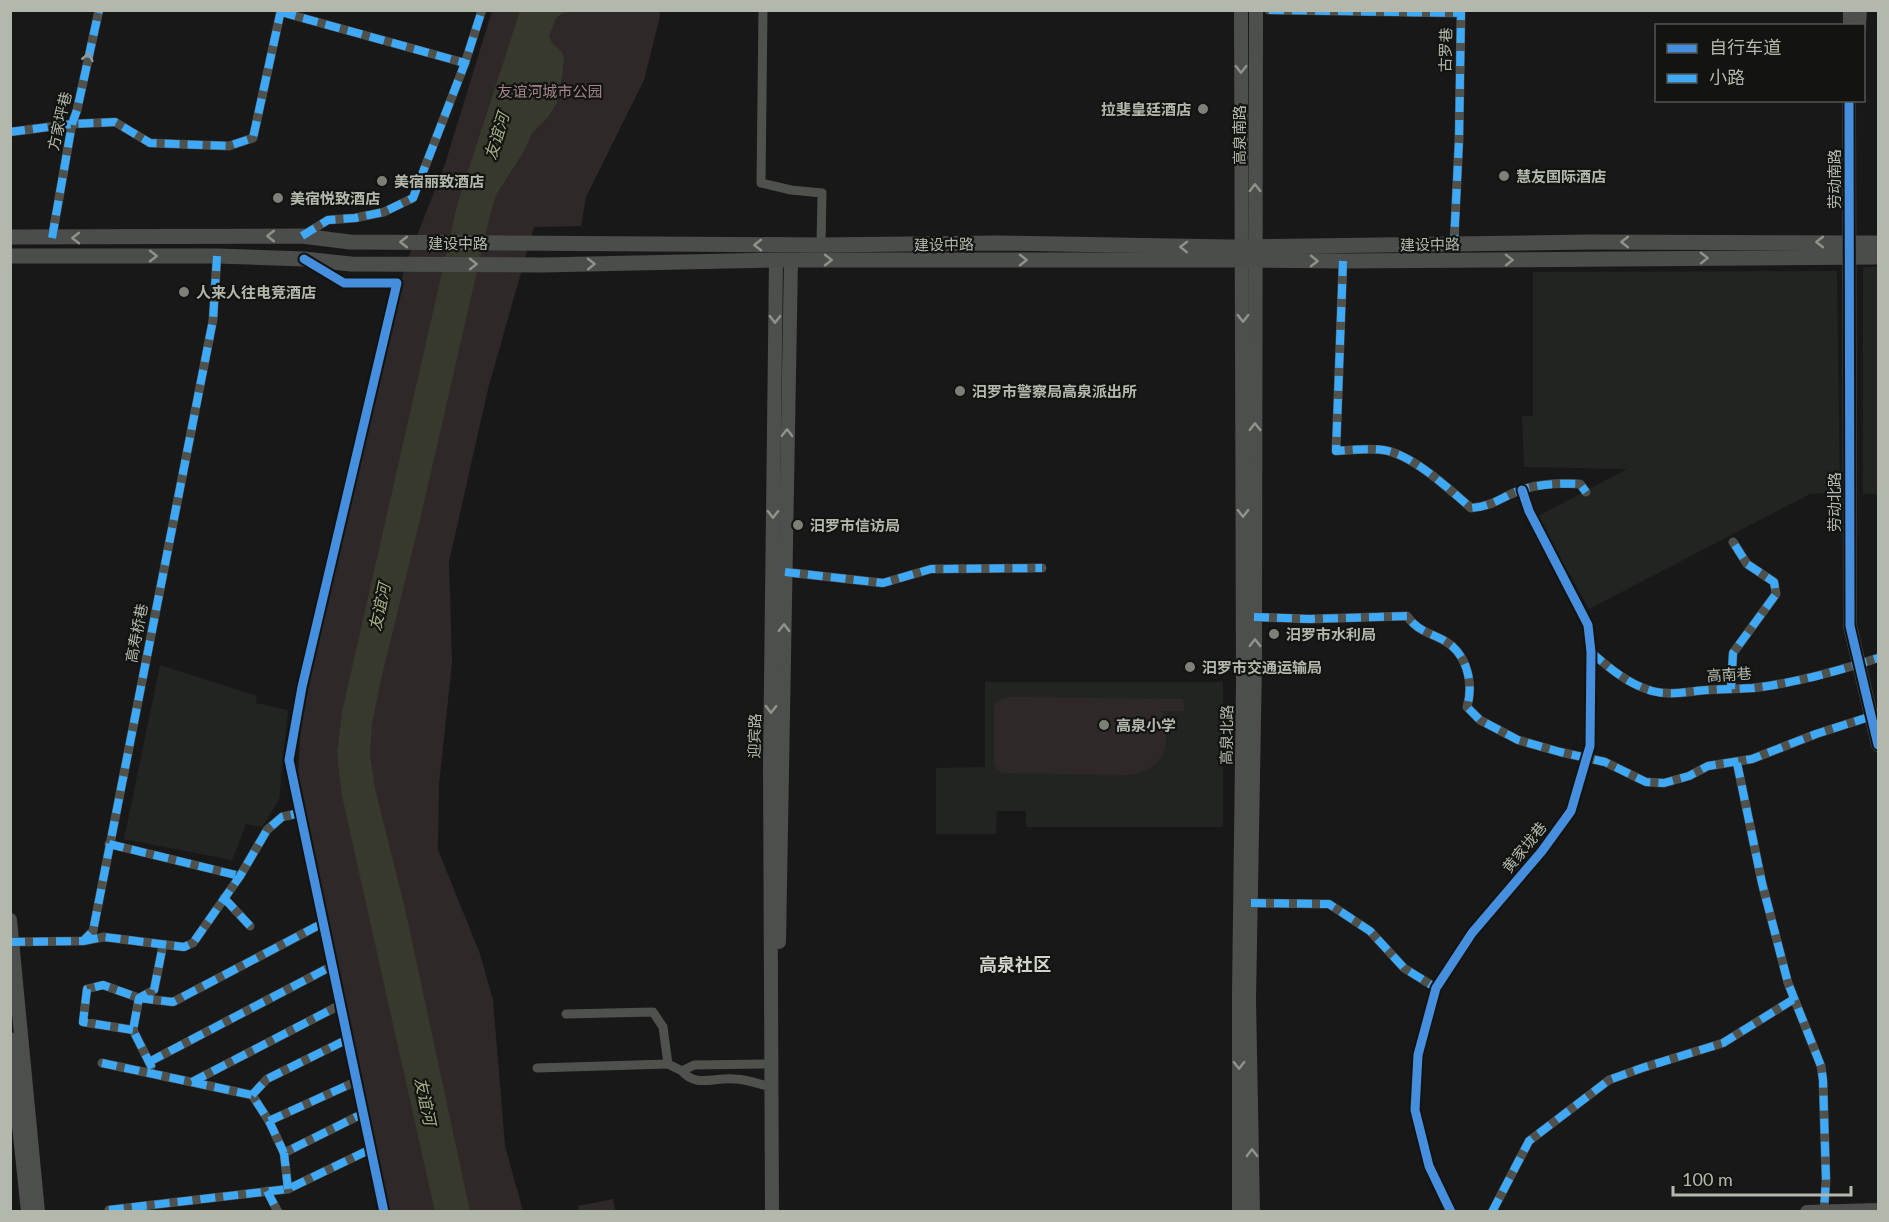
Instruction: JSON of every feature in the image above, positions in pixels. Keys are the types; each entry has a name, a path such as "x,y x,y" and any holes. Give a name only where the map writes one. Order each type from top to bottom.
{"main road":[{"name":"高泉南路","path":"1242,10 1249,253"},
{"name":"高泉南路","path":"1249,253 1256,10"},
{"name":"劳动南路","path":"1849,102 1853,250"},
{"name":"劳动南路","path":"1853,250 1859,102"},
{"name":"建设中路","path":"10,237 302,236 350,242 821,245 997,243 1249,253 1343,261 1853,250 1878,243"},
{"name":"建设中路","path":"11,257 217,256 304,259 351,264 532,264 1249,253 1454,243 1853,250 1878,257"},
{"name":"劳动北路","path":"1853,250 1850,626 1868,661 1878,744"},
{"name":"高泉北路","path":"1249,253 1254,617 1249,1000 1253,1212"},
{"name":"高泉北路","path":"1239,1212 1239,992 1249,253"},
{"name":"迎宾路","path":"779,1212 778,1020 785,572 783,260"},
{"name":"迎宾路","path":"772,1212 770,766 783,260"},
{"path":"10,920 38,1212"},
{"path":"10,1039 28,1212"},
{"path":"1807,1212 1878,1210"}],"street":[{"name":"方家坪巷","path":"52,238 72,124 99,10"},
{"path":"302,236 328,220 355,218 384,212 413,198 465,63 482,10"},
{"path":"762,10 761,183 791,190 822,193 821,245"},
{"name":"古罗巷","path":"1269,10 1461,12 1459,140 1454,243"},
{"path":"10,132 72,124 115,122 150,143 229,146 253,138 281,11 465,63"},
{"name":"高寿桥巷","path":"83,941 93,931 213,320 217,256"},
{"path":"304,259 344,283 397,283 302,687 290,760 384,1212"},
{"path":"1343,261 1336,451 1384,450 1407,459 1432,475 1471,508 1486,507 1522,490 1568,483 1580,484 1586,492"},
{"name":"黄家垅巷","path":"1451,1212 1429,1166 1415,1110 1418,1055 1436,988 1472,933 1542,850 1571,811 1590,746 1591,652 1588,624 1529,511 1522,490"},
{"path":"1731,689 1733,653 1776,594 1774,582 1747,564 1733,542"},
{"path":"785,572 883,583 931,569 1042,568"},
{"path":"1254,617 1319,619 1407,616 1413,625 1453,647 1464,662 1470,680 1467,707 1480,720 1518,740 1605,762 1646,782 1664,783 1689,776 1708,766 1737,763 1784,748 1875,712"},
{"name":"高南巷","path":"1591,652 1614,672 1653,691 1678,693 1754,687 1811,678 1868,661"},
{"path":"1737,763 1762,883 1788,983 1821,1066 1826,1180 1824,1210"},
{"path":"11,942 83,941 104,937 184,947 194,943 240,876 267,830 282,817 300,813"},
{"path":"110,844 240,876"},
{"path":"224,898 250,926"},
{"path":"1251,903 1329,904 1370,931 1404,968 1436,988"},
{"path":"133,1030 83,1022 87,989 103,985 139,998 173,1002 323,923"},
{"path":"139,998 154,990 163,945"},
{"path":"149,1062 332,966"},
{"path":"139,998 133,1030 154,1073"},
{"path":"1492,1212 1529,1141 1609,1080 1722,1043 1794,999"},
{"path":"192,1082 340,1005"},
{"path":"566,1014 653,1012 663,1027 668,1064"},
{"path":"252,1095 267,1079 348,1039"},
{"path":"102,1063 252,1095 269,1120 284,1153 288,1189"},
{"path":"537,1068 668,1064 695,1081 735,1079 771,1087"},
{"path":"681,1071 694,1065 771,1064"},
{"path":"269,1120 357,1081"},
{"path":"284,1153 364,1113"},
{"path":"110,1210 288,1189 371,1149"},
{"path":"267,1191 278,1212"}],"shaded area":[{"path":"1863,267 1878,267 1878,494 1863,494"},
{"path":"1837,271 1840,492 1810,494 1589,609 1570,575 1559,579 1531,520 1627,469 1524,467 1522,416 1533,416 1533,272"},
{"path":"160,665 257,696 256,703 288,710 279,800 262,827 246,824 232,860 124,839"},
{"name":"高泉小学","path":"985,682 1223,682 1223,827 1026,827 1026,811 997,811 996,834 936,834 936,768 985,767"}],"green space":[{"name":"友谊河城市公园","path":"492,11 659,11 660,16 644,80 586,197 581,226 534,227 488,389 449,562 452,663 439,784 438,850 480,954 493,1000 505,1146 523,1211 390,1212 321,898 303,803 298,772 302,710 404,269 445,164"},
{"path":"1011,697 1183,699 1184,711 1162,711 1166,734 1163,753 1151,768 1141,772 1129,775 1002,773 996,768 994,761 994,710 995,704"},
{"path":"613,1199 615,1211 579,1211 578,1206"}],"water":[{"name":"友谊河","path":"520,11 579,11 563,13 556,18 549,36 564,57 557,103 548,117 532,133 524,151 496,195 372,724 370,754 375,789 406,913 470,1211 435,1212 342,796 337,753 342,712 458,202"}],"marked path":[{"path":"52,238 72,124 99,10"},
{"path":"10,132 72,124 115,122 150,143 229,146 253,138 281,10"},
{"path":"302,236 328,220 355,218 384,212 413,198 465,63 482,10"},
{"path":"1269,10 1461,13 1459,140 1454,243"},
{"path":"281,12 465,63"},
{"path":"10,942 83,941 93,931 213,320 217,256"},
{"path":"1343,261 1336,451 1383,450 1406,458 1430,473 1471,508 1542,485 1580,484 1586,492"},
{"path":"1731,689 1733,653 1776,594 1774,582 1747,564 1733,542"},
{"path":"785,572 883,583 931,569 1042,568"},
{"path":"1254,617 1310,619 1407,616 1417,627 1446,642 1458,652 1468,675 1470,691 1467,707 1480,720 1518,740 1605,762 1646,782 1664,783 1689,776 1708,766 1752,759 1816,734 1872,716"},
{"path":"1591,652 1627,680 1652,691 1666,693 1769,686 1817,676 1878,658"},
{"path":"1737,763 1762,883 1788,983 1821,1066 1826,1180 1824,1210"},
{"path":"83,941 104,937 184,947 193,943 240,876 267,830 282,817 300,813"},
{"path":"109,844 240,876"},
{"path":"224,898 250,926"},
{"path":"1251,903 1329,904 1370,931 1404,968 1436,988"},
{"path":"133,1030 83,1022 87,989 103,985 139,998 173,1002 323,923"},
{"path":"152,1068 133,1030 139,998 154,990 163,945"},
{"path":"149,1062 332,966"},
{"path":"1492,1212 1529,1141 1609,1080 1723,1043 1794,999"},
{"path":"192,1082 340,1005"},
{"path":"252,1095 267,1079 348,1039"},
{"path":"102,1063 252,1095 269,1121 357,1081"},
{"path":"288,1189 284,1153 364,1113"},
{"path":"269,1121 284,1153"},
{"path":"109,1210 288,1189 371,1149"},
{"path":"267,1191 278,1212"}],"cycle path":[{"path":"1849,102 1850,626 1878,745"},
{"path":"304,259 344,283 397,283 302,687 289,760 384,1212"},
{"path":"1451,1212 1429,1166 1415,1110 1418,1055 1436,988 1472,933 1542,851 1571,811 1590,746 1591,652 1588,625 1529,511 1522,490"}],"place":[{"name":"拉斐皇廷酒店","path":"1203,109"},
{"name":"慧友国际酒店","path":"1504,176"},
{"name":"美宿丽致酒店","path":"382,181"},
{"name":"美宿悦致酒店","path":"278,198"},
{"name":"人来人往电竞酒店","path":"184,292"},
{"name":"汨罗市警察局高泉派出所","path":"960,391"},
{"name":"汨罗市信访局","path":"798,525"},
{"name":"汨罗市水利局","path":"1274,634"},
{"name":"汨罗市交通运输局","path":"1190,667"},
{"name":"高泉小学","path":"1104,725"}],"district":[{"name":"高泉社区","path":"1015,964"}]}
